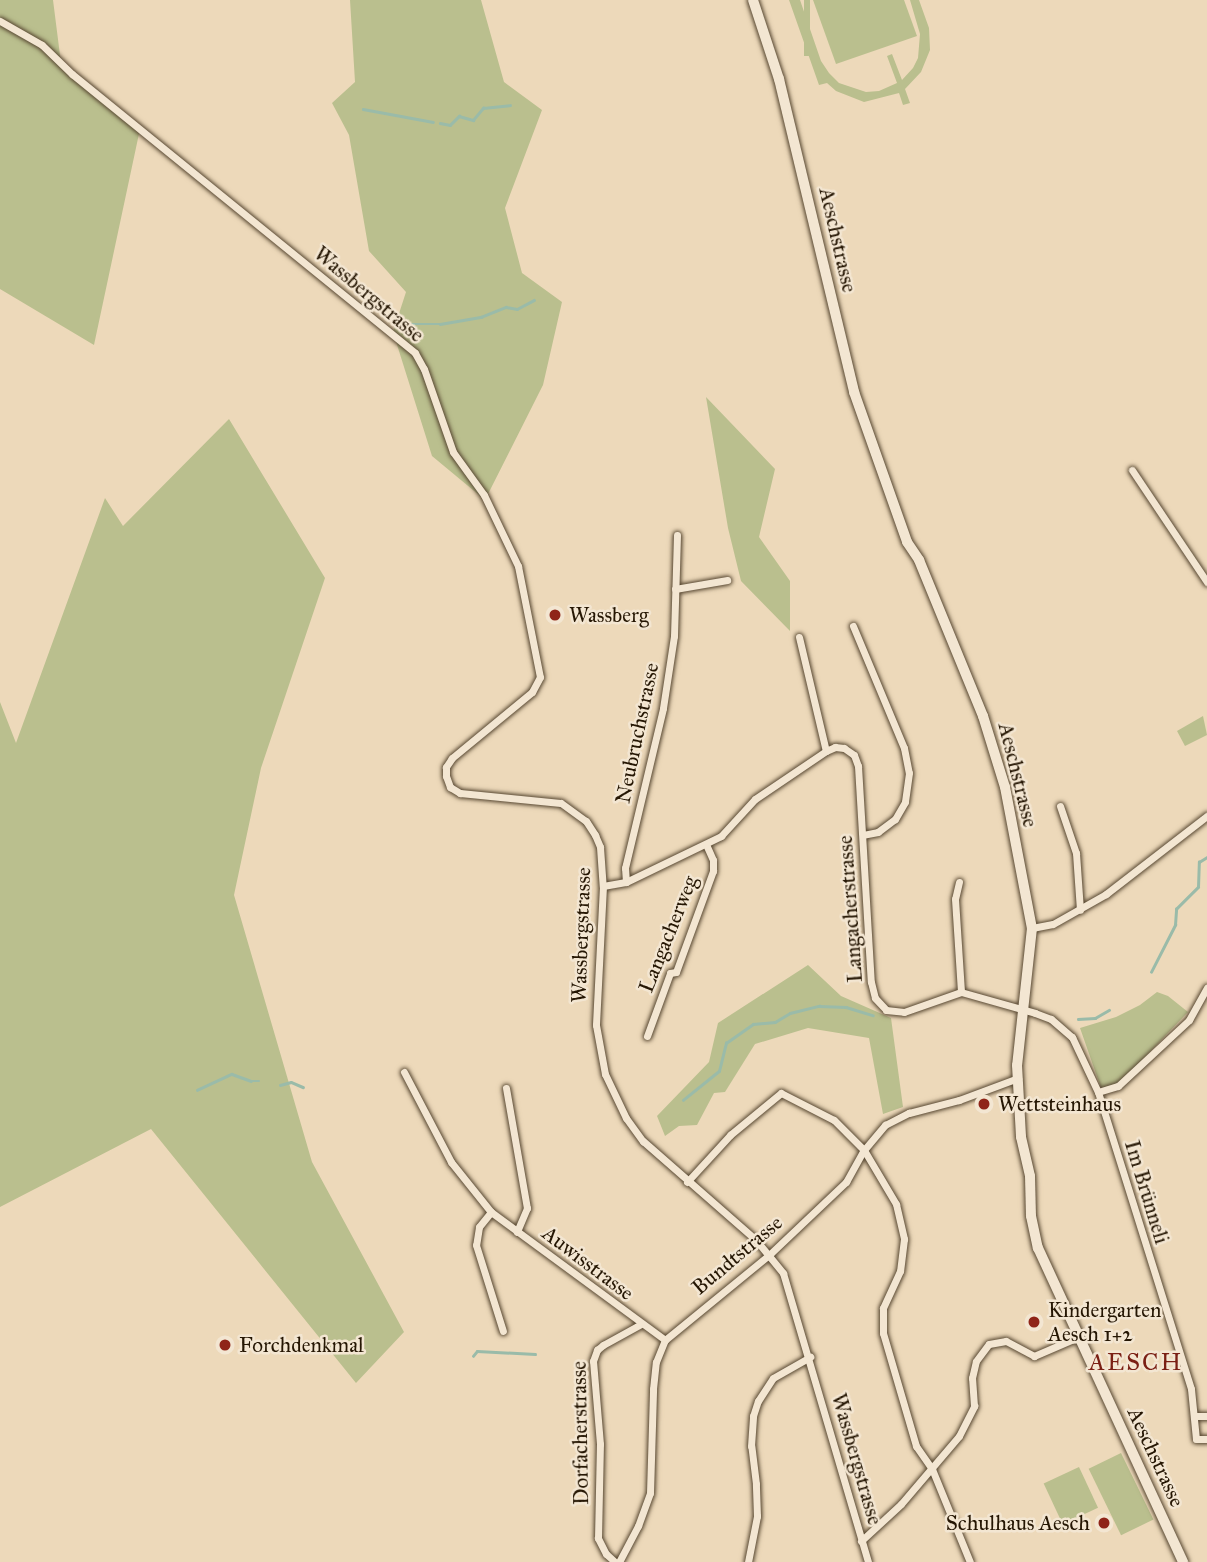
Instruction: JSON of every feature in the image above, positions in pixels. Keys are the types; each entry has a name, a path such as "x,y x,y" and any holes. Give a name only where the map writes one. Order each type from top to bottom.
{"main road":[{"name":"Aeschstrasse","path":"753,0 782,91 854,392 907,541 919,560 983,716 1005,787 1032,928 1017,1052 1021,1137 1030,1176 1033,1230 1038,1248 1078,1337 1183,1562"}],"street":[{"name":"Wassbergstrasse","path":"0,21 42,45 72,74 415,353 424,369 453,452 484,495 518,566 540,677 532,692 452,758 446,767 450,787 460,793 550,799 574,810 586,821 600,847 603,886 596,1025 605,1074 626,1118 643,1141 770,1254 783,1273 810,1357 868,1562"},
{"path":"1132,470 1207,582"},
{"name":"Neubruchstrasse","path":"626,882 625,868 663,708 674,636 677,534"},
{"path":"675,589 727,580"},
{"path":"853,626 904,748 909,773 905,802 895,819 878,832 863,835"},
{"path":"603,886 626,882 706,844 727,830 755,799 826,751 799,637"},
{"name":"Langacherstrasse","path":"826,751 835,747 844,748 854,755 858,766 870,982 875,998 886,1010 904,1012 961,992"},
{"path":"1060,806 1076,853 1080,910"},
{"path":"1032,928 1053,924 1106,894 1207,816"},
{"name":"Langacherweg","path":"647,1036 670,973 676,972 713,871 713,860 706,844"},
{"path":"960,881 955,910 961,992 1022,1009"},
{"path":"1098,1093 1118,1086 1189,1020 1207,988"},
{"name":"Im Brünneli","path":"1022,1009 1051,1019 1072,1037 1098,1093 1191,1389 1196,1416 1196,1438 1207,1439"},
{"name":"Auwisstrasse","path":"404,1072 451,1163 491,1212 665,1340"},
{"name":"Bundtstrasse","path":"665,1340 770,1254 846,1182 864,1150 885,1125 909,1113 959,1100 1018,1078"},
{"path":"506,1088 527,1208 517,1232"},
{"path":"687,1182 730,1135 781,1093 834,1120 864,1150 883,1178 901,1220 904,1254 880,1320 916,1446 932,1469 970,1562"},
{"path":"491,1212 479,1227 476,1245 503,1331"},
{"name":"Dorfacherstrasse","path":"617,1562 606,1553 598,1538 600,1444 593,1361 597,1350 603,1345 641,1324"},
{"path":"861,1541 893,1513 959,1436 974,1406 972,1378 976,1361 989,1344 1006,1341 1034,1356 1078,1337"},
{"path":"617,1562 638,1527 650,1493 653,1389 656,1362 665,1340"},
{"path":"748,1562 757,1516 757,1484 751,1446 752,1416 758,1401 774,1378 810,1357"},
{"path":"1196,1416 1207,1416"}],"green space":[{"path":"0,0 53,0 61,63 140,129 94,345 0,289"},
{"path":"350,0 481,0 504,82 542,110 505,208 522,273 562,302 543,385 485,500 432,456 393,332 406,292 369,251 349,135 332,103 355,82"},
{"path":"789,0 800,0 821,61 829,73 839,83 866,92 879,91 897,83 887,56 892,54 902,80 913,68 918,58 920,34 910,0 919,0 929,28 930,50 921,72 905,89 910,103 903,105 899,93 864,102 836,91 827,83 819,85"},
{"path":"804,0 810,0 810,56 804,56"},
{"path":"813,0 904,0 917,36 836,64"},
{"path":"706,397 775,469 759,537 790,581 790,631 741,581 728,528"},
{"path":"229,419 325,578 261,768 234,895 312,1162 404,1332 356,1383 151,1129 0,1207 0,702 16,743 105,498 123,526"},
{"path":"1203,716 1207,735 1185,746 1177,731"},
{"path":"808,965 841,996 891,1018 903,1107 883,1114 869,1038 808,1028 755,1044 725,1092 714,1093 697,1125 679,1126 665,1136 657,1116 709,1062 718,1023"},
{"path":"1157,992 1168,996 1188,1012 1120,1083 1101,1088 1080,1028 1116,1017 1140,1005"},
{"path":"1121,1453 1153,1520 1121,1535 1089,1469"},
{"path":"1079,1467 1098,1508 1063,1524 1044,1483"}],"waterway":[{"path":"440,123 450,125 459,116 473,120 483,108 510,105"},
{"path":"363,109 433,122"},
{"path":"403,324 440,324 481,317 506,307 517,309 534,300"},
{"path":"1151,972 1175,925 1176,909 1198,887 1199,862 1207,857"},
{"path":"683,1100 719,1071 726,1043 753,1024 775,1022 790,1013 819,1006 846,1007 873,1015"},
{"path":"1078,1019 1095,1018 1109,1010"},
{"path":"197,1090 232,1074 259,1081"},
{"path":"280,1085 291,1082 303,1087"},
{"path":"473,1356 477,1351 535,1354"}],"place":[{"name":"Wassberg","path":"555,615"},
{"name":"Wettsteinhaus","path":"984,1104"},
{"name":"Kindergarten Aesch 1+2","path":"1034,1322"},
{"name":"Forchdenkmal","path":"225,1345"},
{"name":"Schulhaus Aesch","path":"1104,1523"}],"district":[{"name":"AESCH","path":"1136,1363"}]}
